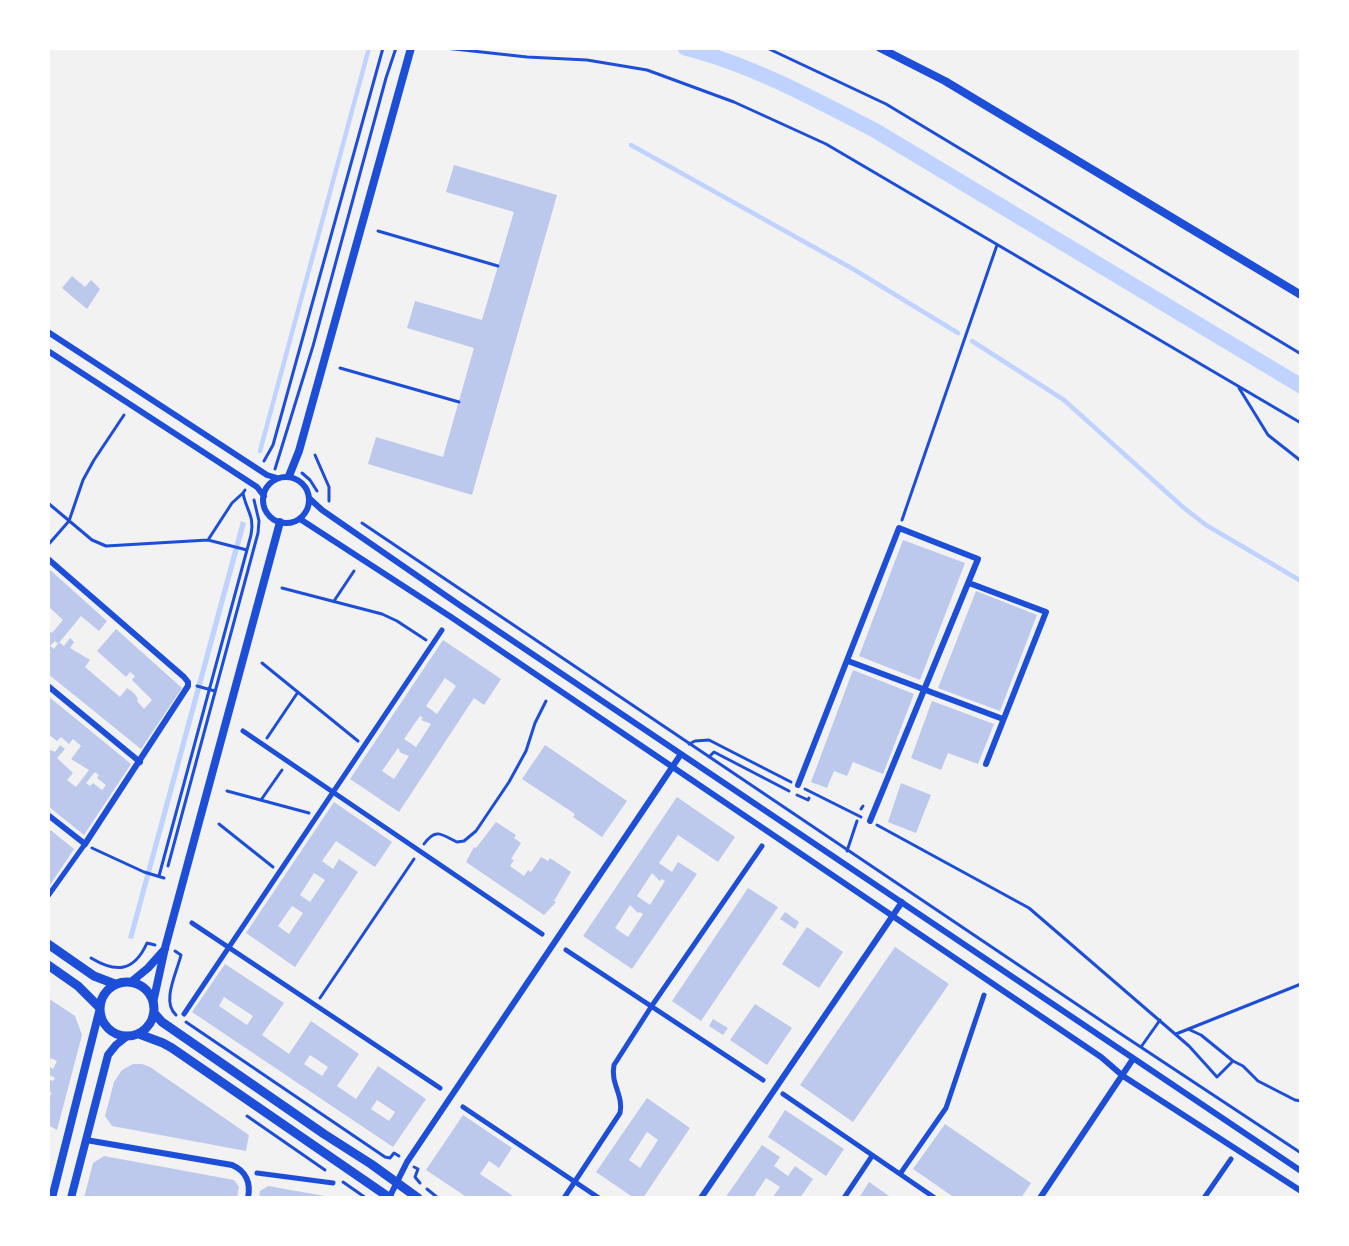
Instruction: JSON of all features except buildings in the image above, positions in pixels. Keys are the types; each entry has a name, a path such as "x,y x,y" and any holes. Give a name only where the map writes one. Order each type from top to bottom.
{"main road":[{"path":"48,944 94,976 115,984 131,982 145,988 153,1003 154,1013 146,1029 139,1034 126,1036 111,1032 105,1026 99,1010 78,986 48,965"},
{"path":"99,1010 105,993 115,984"},
{"path":"154,1013 162,1022 417,1198"},
{"path":"139,1034 172,1048 390,1198"}],"street":[{"path":"289,476 299,451 411,48"},
{"path":"880,48 945,81 1301,295"},
{"path":"48,332 267,475 277,478 289,476 303,483 309,498 332,517 1301,1171"},
{"path":"48,351 257,487 264,496"},
{"path":"277,478 268,485 264,496 264,507 268,514 280,522 287,523 300,519 307,510 309,498"},
{"path":"300,519 451,617 893,916 1101,1057 1123,1076 1301,1191"},
{"path":"153,1003 165,948 280,522"},
{"path":"798,786 899,528 978,559 870,821"},
{"path":"48,559 191,683 48,896"},
{"path":"969,583 1046,612 986,764"},
{"path":"184,1014 442,630"},
{"path":"848,661 1003,719"},
{"path":"48,686 140,762"},
{"path":"243,731 418,852 542,934"},
{"path":"390,1198 411,1156 681,754"},
{"path":"48,815 85,844"},
{"path":"564,1198 621,1113 621,1098 613,1073 614,1065 651,1006 762,846"},
{"path":"701,1198 902,902"},
{"path":"192,923 440,1088"},
{"path":"131,982 148,968 165,948"},
{"path":"566,950 763,1080"},
{"path":"900,1174 946,1108 984,996"},
{"path":"52,1198 99,1010"},
{"path":"71,1198 108,1055 126,1036"},
{"path":"1040,1198 1133,1059"},
{"path":"783,1094 935,1198"},
{"path":"463,1107 599,1198"},
{"path":"86,1140 238,1167 249,1184 248,1198"},
{"path":"844,1198 872,1156"},
{"path":"1204,1198 1231,1159"},
{"path":"257,1173 333,1183"}],"path":[{"path":"263,463 273,445 383,48"},
{"path":"267,475 275,470 307,366 396,48"},
{"path":"445,48 527,57 587,60 647,70 734,102 826,144 1301,423"},
{"path":"767,48 885,104 1301,354"},
{"path":"378,231 498,266"},
{"path":"899,528 997,245"},
{"path":"340,368 459,402"},
{"path":"1238,386 1268,435 1301,461"},
{"path":"48,545 69,521 83,480 124,415"},
{"path":"315,455 329,487 328,501 338,507"},
{"path":"168,866 259,528 254,502 257,487"},
{"path":"157,876 206,704 253,519 244,492 232,503 208,540"},
{"path":"48,503 92,540 106,546 208,540 245,550"},
{"path":"358,520 1301,1153"},
{"path":"334,601 354,571"},
{"path":"282,588 382,614 398,621 432,645"},
{"path":"261,663 364,746"},
{"path":"191,683 215,691"},
{"path":"262,745 298,692"},
{"path":"315,1004 430,836 441,833 457,842 464,841 476,831 509,782 526,751 535,723 546,701"},
{"path":"206,704 212,709"},
{"path":"681,754 690,743 709,740 870,821 1029,908 1176,1034 1217,1077 1233,1061"},
{"path":"709,757 714,752 808,800 809,798"},
{"path":"261,801 287,762"},
{"path":"227,791 318,816"},
{"path":"848,851 857,821"},
{"path":"219,824 280,872"},
{"path":"85,844 144,872 164,878"},
{"path":"101,964 113,968 126,966 140,956 147,943 151,944"},
{"path":"176,951 181,955 169,1002 174,1014 385,1157 390,1158 394,1153 399,1156"},
{"path":"1176,1034 1301,984"},
{"path":"1141,1047 1160,1020"},
{"path":"1188,1029 1201,1035 1233,1061 1243,1066 1258,1081 1301,1101"},
{"path":"416,1172 417,1181 438,1198"}],"water":[{"path":"241,521 246,523 133,939 128,938"}],"waterway":[{"path":"260,451 369,48"},
{"path":"685,48 759,73 876,131 1301,386"},
{"path":"631,145 853,269 958,333"},
{"path":"972,341 1064,400 1206,525 1301,581"}]}
